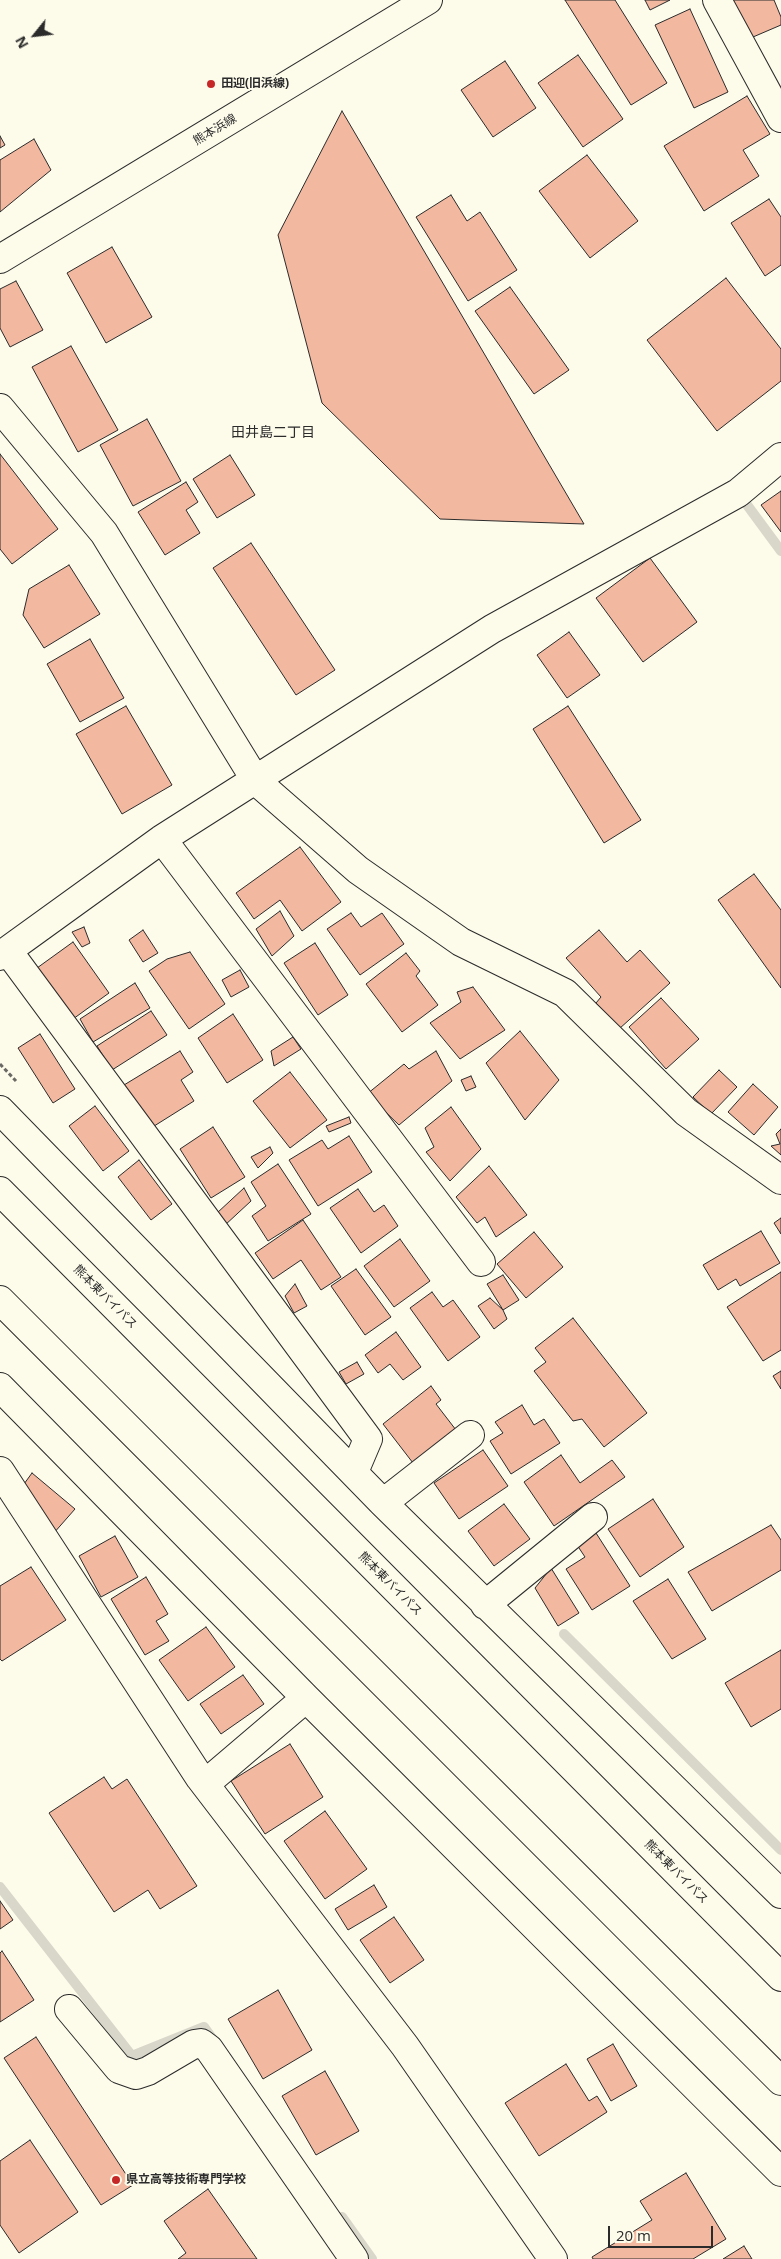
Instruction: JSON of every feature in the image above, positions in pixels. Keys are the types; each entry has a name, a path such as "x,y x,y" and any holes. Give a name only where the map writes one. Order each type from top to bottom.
{"main road":[{"name":"熊本浜線","path":"0,259 428,0"},
{"path":"717,0 781,118"},
{"path":"0,408 104,533 256,781 358,870 461,942 565,993 686,1112 781,1180"},
{"path":"354,1472 368,1439 4,953 162,839 256,781 492,628 738,493 781,458"},
{"path":"162,839 480,1262"},
{"path":"0,1110 383,1503 781,1894"},
{"name":"熊本東バイパス","path":"0,1191 781,1977"},
{"path":"0,1300 781,2081"},
{"path":"0,1387 306,1698 781,2172"},
{"path":"383,1503 470,1435"},
{"path":"0,1471 205,1784 405,2046 553,2259"},
{"path":"485,1605 593,1517"},
{"path":"205,1784 306,1698"},
{"path":"69,2009 119,2068 136,2075 148,2071 194,2044 201,2043 209,2049 354,2259"}],"building":[{"path":"565,0 615,0 667,83 631,105"},
{"path":"645,0 670,0 650,10"},
{"path":"728,0 774,0 781,17 781,25 746,40"},
{"path":"690,9 728,92 694,108 655,25"},
{"path":"578,55 623,119 583,147 538,83"},
{"path":"505,61 536,108 493,137 461,90"},
{"path":"747,96 770,134 743,150 759,176 704,211 664,146"},
{"path":"342,111 584,524 440,519 322,403 278,235"},
{"path":"0,136 5,145 0,148"},
{"path":"34,139 51,170 0,212 0,160"},
{"path":"587,155 638,221 590,258 539,191"},
{"path":"451,195 467,221 480,212 517,270 468,301 416,217"},
{"path":"769,199 781,217 781,265 765,276 731,223"},
{"path":"112,247 152,317 106,343 67,273"},
{"path":"726,278 781,349 781,381 717,431 647,340"},
{"path":"16,281 43,330 10,347 0,328 0,289"},
{"path":"510,287 569,370 534,394 475,311"},
{"path":"71,346 118,430 78,452 32,367"},
{"path":"147,419 181,481 133,506 100,445"},
{"path":"0,454 58,529 12,564 0,549"},
{"path":"230,455 255,495 217,518 193,479"},
{"path":"186,482 198,502 186,510 200,533 165,555 138,512"},
{"path":"781,491 781,532 761,505"},
{"path":"251,543 335,670 296,695 213,568"},
{"path":"650,558 697,622 643,662 596,598"},
{"path":"69,565 100,614 44,648 23,615 29,589"},
{"path":"569,632 600,675 567,698 537,655"},
{"path":"90,639 124,698 80,722 47,664"},
{"path":"126,706 172,785 122,814 76,734"},
{"path":"568,706 641,820 604,843 533,729"},
{"path":"300,847 341,902 302,931 280,900 254,919 236,893"},
{"path":"754,874 781,910 781,988 718,900"},
{"path":"280,911 294,936 272,956 256,929"},
{"path":"351,913 361,927 382,913 404,944 360,975 327,929"},
{"path":"84,927 90,943 82,947 72,932"},
{"path":"143,930 158,953 143,962 129,940"},
{"path":"599,930 627,962 640,950 670,983 619,1029 596,1003 601,997 566,958"},
{"path":"73,942 109,993 73,1019 37,968"},
{"path":"315,943 348,995 318,1015 284,963"},
{"path":"190,952 225,1004 189,1029 149,971 167,959"},
{"path":"406,953 420,971 416,976 438,1005 402,1032 366,984"},
{"path":"240,970 249,987 231,997 222,980"},
{"path":"135,983 150,1008 93,1042 80,1019"},
{"path":"473,987 505,1030 460,1059 430,1023 461,1002 457,992"},
{"path":"661,998 699,1039 666,1069 629,1027"},
{"path":"151,1011 167,1035 112,1070 97,1046"},
{"path":"233,1014 263,1060 227,1083 198,1038"},
{"path":"520,1031 559,1080 525,1120 486,1063"},
{"path":"40,1034 75,1089 53,1103 18,1048"},
{"path":"293,1037 301,1049 274,1066 271,1051"},
{"path":"180,1051 193,1072 181,1080 194,1101 151,1128 124,1085"},
{"path":"436,1051 452,1081 399,1125 367,1094 404,1064 409,1069"},
{"path":"719,1070 737,1087 711,1114 693,1097"},
{"path":"290,1072 327,1120 290,1148 253,1101"},
{"path":"471,1076 476,1087 466,1091 461,1080"},
{"path":"753,1084 778,1107 754,1135 728,1112"},
{"path":"95,1106 129,1151 103,1171 69,1126"},
{"path":"451,1107 481,1149 450,1181 426,1152 434,1147 425,1128"},
{"path":"349,1117 351,1123 329,1132 326,1126"},
{"path":"213,1127 245,1177 211,1198 180,1149"},
{"path":"781,1129 781,1155 771,1146 780,1144 776,1134"},
{"path":"349,1136 372,1172 318,1206 289,1160 322,1140 328,1149"},
{"path":"270,1147 273,1153 258,1168 251,1157"},
{"path":"139,1160 172,1204 151,1220 118,1177"},
{"path":"278,1164 311,1214 268,1241 252,1216 266,1206 251,1182"},
{"path":"489,1166 527,1215 496,1237 485,1217 477,1223 456,1197"},
{"path":"244,1188 251,1201 224,1226 217,1213"},
{"path":"358,1189 374,1212 384,1205 398,1226 361,1253 330,1208"},
{"path":"781,1218 781,1234 774,1223"},
{"path":"303,1220 341,1277 321,1290 301,1260 273,1279 255,1253"},
{"path":"761,1231 780,1263 740,1286 736,1279 718,1290 703,1265"},
{"path":"534,1232 563,1267 526,1298 497,1264"},
{"path":"400,1239 430,1281 394,1307 364,1266"},
{"path":"356,1269 391,1317 365,1335 331,1286"},
{"path":"781,1272 781,1350 763,1361 727,1307"},
{"path":"503,1275 519,1300 503,1310 487,1284"},
{"path":"295,1284 307,1306 294,1313 285,1296"},
{"path":"432,1292 443,1307 453,1300 480,1337 448,1361 410,1308"},
{"path":"490,1298 503,1310 507,1319 494,1329 478,1306"},
{"path":"573,1318 647,1413 604,1447 582,1419 573,1421 534,1371 546,1362 535,1348"},
{"path":"396,1332 421,1367 403,1380 390,1364 378,1373 365,1355"},
{"path":"357,1362 364,1374 346,1384 339,1372"},
{"path":"781,1371 781,1389 773,1376"},
{"path":"431,1386 441,1400 436,1404 456,1430 413,1463 383,1424"},
{"path":"522,1405 534,1425 544,1419 560,1443 511,1474 490,1441 503,1433 495,1422"},
{"path":"483,1450 508,1486 459,1519 434,1483"},
{"path":"561,1455 580,1483 612,1460 625,1477 554,1526 524,1482"},
{"path":"32,1473 75,1509 53,1534 24,1484"},
{"path":"653,1499 684,1547 640,1577 608,1529"},
{"path":"504,1504 530,1539 494,1566 468,1531"},
{"path":"771,1525 781,1540 781,1570 712,1611 688,1572"},
{"path":"596,1533 630,1586 592,1610 566,1569 585,1557 577,1545"},
{"path":"115,1536 138,1577 101,1597 79,1556"},
{"path":"31,1567 66,1620 2,1661 0,1659 0,1586"},
{"path":"551,1568 579,1613 558,1626 535,1588"},
{"path":"146,1577 168,1614 156,1621 169,1641 145,1655 111,1599"},
{"path":"668,1579 706,1639 672,1659 633,1601"},
{"path":"206,1627 235,1667 188,1701 159,1660"},
{"path":"781,1650 781,1709 751,1727 725,1683"},
{"path":"243,1675 264,1704 221,1734 200,1704"},
{"path":"290,1744 323,1797 265,1834 231,1781"},
{"path":"104,1777 112,1789 127,1779 197,1886 160,1909 148,1890 114,1912 49,1813"},
{"path":"325,1811 367,1869 325,1899 284,1841"},
{"path":"374,1885 387,1907 348,1930 335,1909"},
{"path":"0,1901 13,1920 0,1929"},
{"path":"394,1917 424,1960 390,1983 360,1940"},
{"path":"2,1951 34,2000 0,2022 0,1953"},
{"path":"278,1990 312,2050 263,2079 228,2019"},
{"path":"36,2037 133,2185 101,2205 4,2058"},
{"path":"613,2044 637,2086 611,2101 587,2059"},
{"path":"566,2064 589,2101 597,2096 607,2112 539,2156 505,2103"},
{"path":"325,2071 359,2131 316,2155 282,2096"},
{"path":"30,2140 78,2212 19,2253 0,2225 0,2161"},
{"path":"686,2173 726,2239 693,2259 593,2259 592,2257 652,2220 640,2201"},
{"path":"208,2189 257,2259 178,2259 186,2253 164,2221"},
{"path":"744,2246 752,2259 723,2259"}],"waterway":[{"path":"739,494 781,551"},
{"path":"564,1634 781,1850"},
{"path":"0,1887 132,2056 204,2027 214,2041"},
{"path":"342,2217 372,2259"}],"place":[{"name":"田迎(旧浜線)","path":"211,84"},
{"name":"県立高等技術専門学校","path":"116,2180"}],"district":[{"name":"田井島二丁目","path":"273,433"}]}
